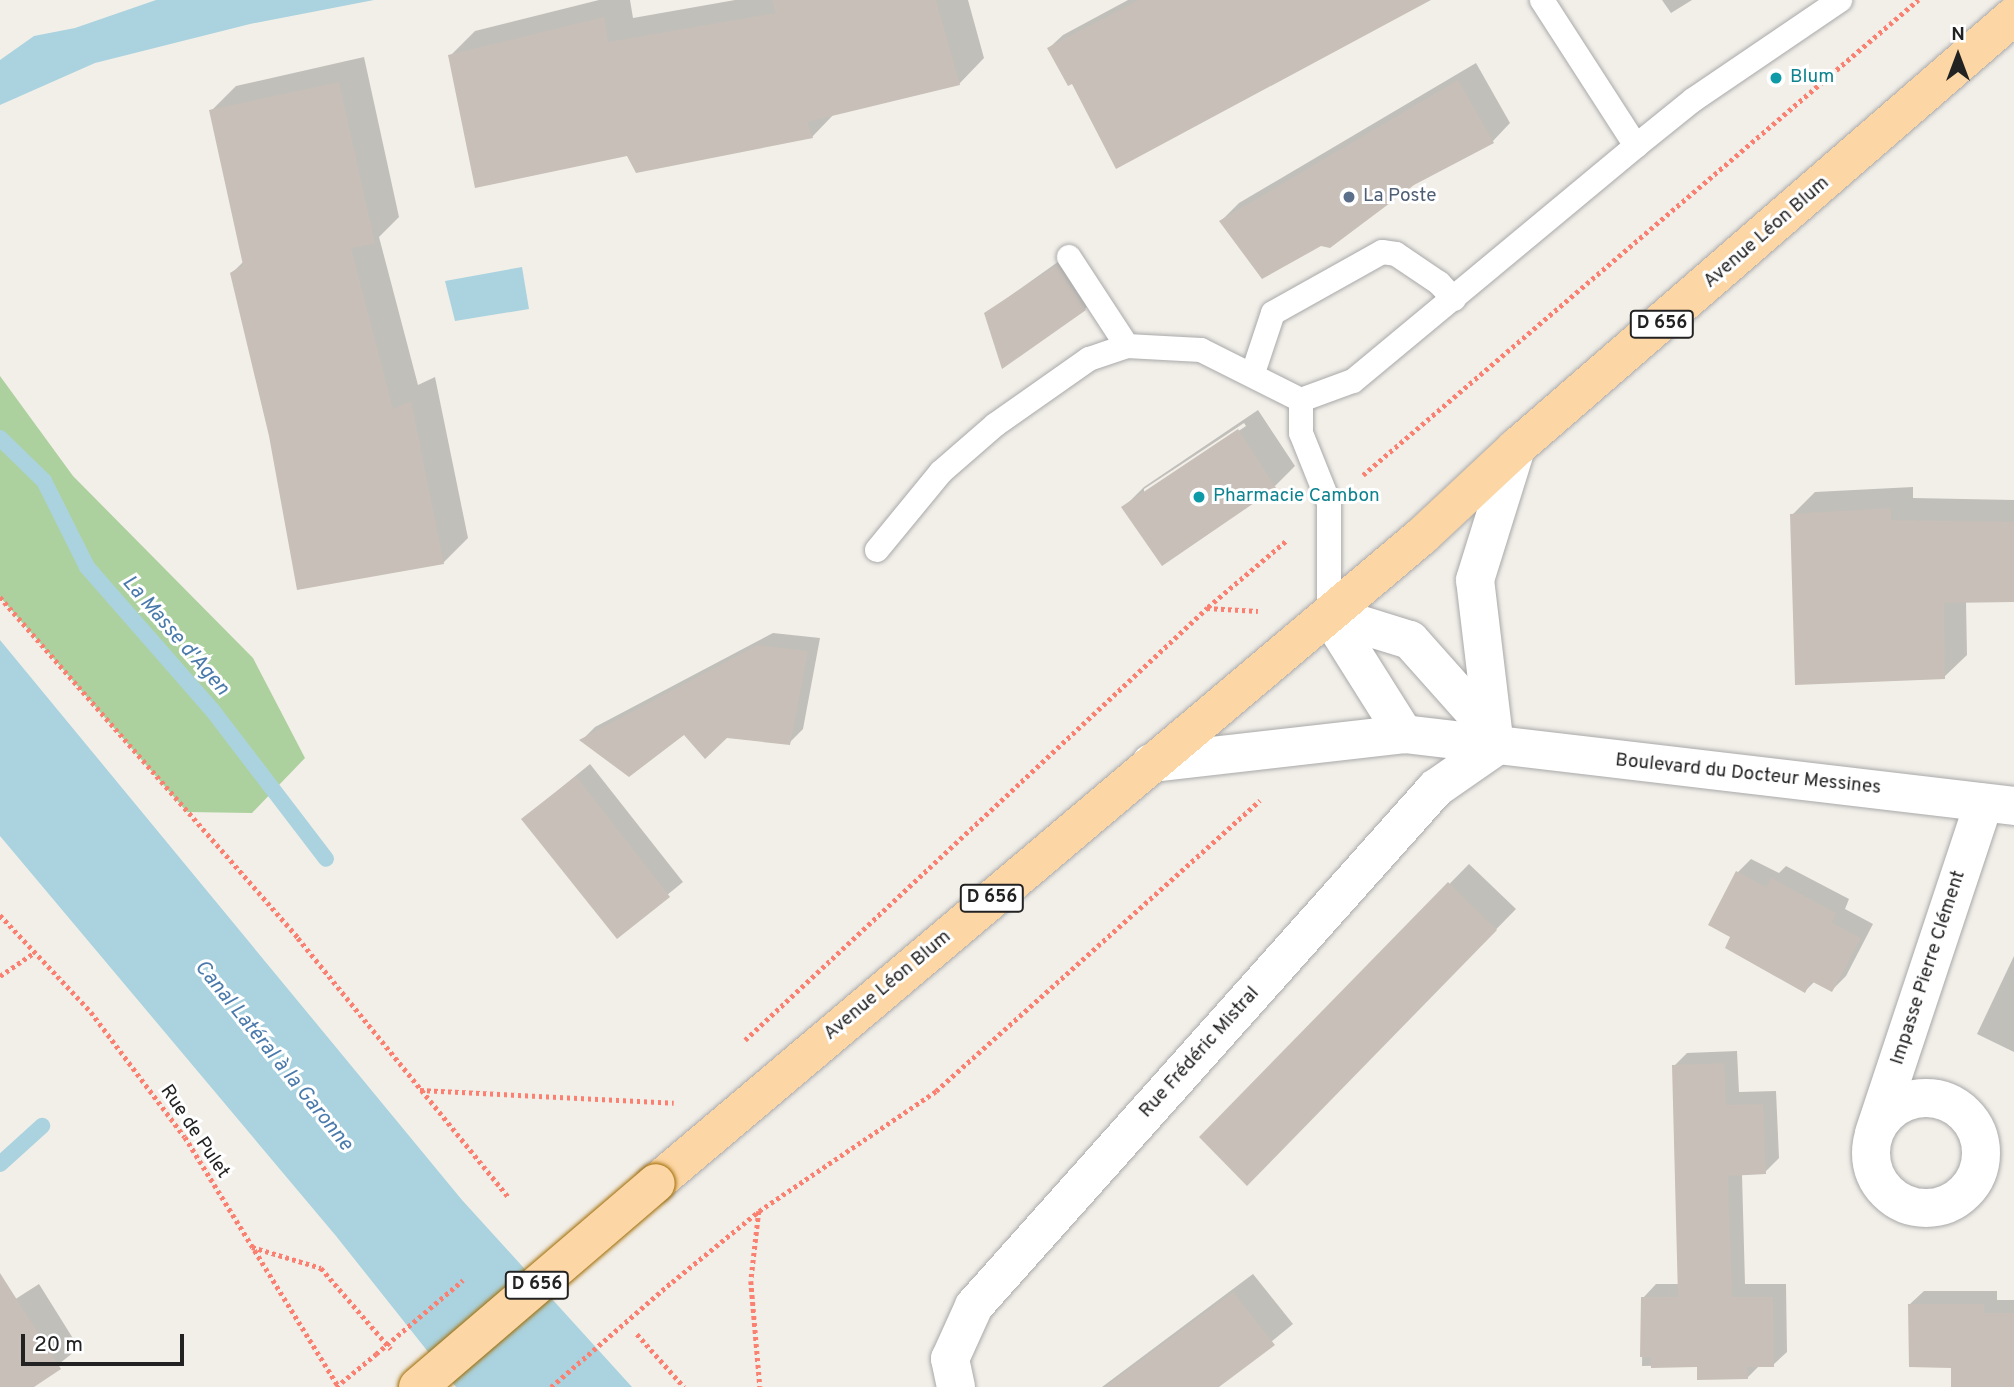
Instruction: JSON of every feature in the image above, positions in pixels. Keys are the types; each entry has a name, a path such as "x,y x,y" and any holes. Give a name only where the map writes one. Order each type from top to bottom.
{"main road":[{"name":"Avenue Léon Blum","path":"408,1372 656,1183 1329,615 1516,448 2014,16"}],"street":[{"path":"1494,740 1475,580 1516,448"},
{"path":"1329,615 1410,640 1494,740"},
{"path":"1329,615 1404,734"},
{"path":"1151,763 1404,734 1494,740"},
{"name":"Boulevard du Docteur Messines","path":"1494,740 1999,804"},
{"name":"Rue Frédéric Mistral","path":"956,1387 950,1359 974,1306 1436,788 1494,740"},
{"name":"Impasse Pierre Clément","path":"1874,1133 1999,804"}],"lane":[{"path":"1542,0 1636,146"},
{"path":"877,550 941,472 995,425 1089,359 1127,346 1201,350 1252,373 1301,400 1353,381 1693,100 1840,0"},
{"path":"1252,373 1273,313 1382,252 1396,254 1439,283 1454,299"},
{"path":"1069,257 1127,346"},
{"path":"1301,400 1301,433 1329,503 1329,615"}],"path":[{"path":"739,1046 1207,608 1918,0"},
{"path":"0,597 298,938 509,1198"},
{"path":"1207,608 1329,615"},
{"path":"551,1387 671,1282 758,1211 936,1091 1225,836 1316,745"},
{"name":"Rue de Pulet","path":"0,915 91,1012 177,1127 337,1386"},
{"path":"0,976 35,952"},
{"path":"420,1090 678,1103 667,1111"},
{"path":"758,1211 751,1281 760,1387"},
{"path":"251,1247 321,1268 408,1372"},
{"path":"637,1334 684,1387"},
{"path":"337,1386 376,1354"}],"green space":[{"path":"0,376 73,476 253,658 305,758 252,813 187,812 0,597"}],"water":[{"path":"156,0 374,0 250,24 95,63 0,105 0,60 34,36 75,28"},
{"path":"522,267 529,309 455,321 445,281"},
{"name":"Canal Latéral à la Garonne","path":"0,640 462,1200 632,1387 456,1387 336,1236 0,836"}],"building":[{"path":"772,0 936,0 960,85 807,122 813,138 636,173 627,156 475,188 448,55 604,17 608,42 775,13"},
{"path":"1139,0 1431,0 1116,169 1072,84 1068,86 1047,48"},
{"path":"1458,80 1494,143 1414,185 1330,248 1321,246 1262,279 1219,221"},
{"path":"339,82 375,244 351,248 393,409 411,401 444,564 297,590 269,436 230,273 243,265 209,110"},
{"path":"1057,265 1086,310 1002,369 984,313"},
{"name":"Pharmacie Cambon","path":"1238,429 1276,488 1162,566 1121,507"},
{"path":"1891,508 1891,520 2014,522 2014,602 1944,603 1945,679 1795,685 1790,514"},
{"path":"758,645 808,651 790,745 727,738 705,759 684,735 629,777 579,740"},
{"path":"576,776 670,897 617,939 521,819"},
{"path":"1736,871 1766,887 1771,878 1836,913 1832,923 1861,938 1832,992 1811,981 1805,993 1725,948 1730,937 1708,925"},
{"path":"1448,882 1497,930 1247,1186 1199,1137"},
{"path":"1724,1063 1726,1105 1763,1104 1766,1174 1728,1176 1732,1297 1773,1297 1774,1367 1747,1367 1748,1379 1697,1380 1697,1367 1651,1368 1651,1357 1640,1357 1641,1297 1678,1297 1672,1065"},
{"path":"0,1273 61,1369 34,1387 0,1387"},
{"path":"1233,1292 1275,1345 1219,1387 1105,1387"},
{"path":"1908,1304 1984,1304 1984,1313 2014,1313 2014,1387 1951,1387 1951,1368 1909,1367"}],"waterway":[{"name":"La Masse d'Agen","path":"0,438 44,481 87,567 213,711 326,859"},
{"path":"0,1164 42,1126"}],"place":[{"name":"Blum","path":"1776,78"},
{"name":"La Poste","path":"1349,197"},
{"name":"Pharmacie Cambon","path":"1199,497"}]}
